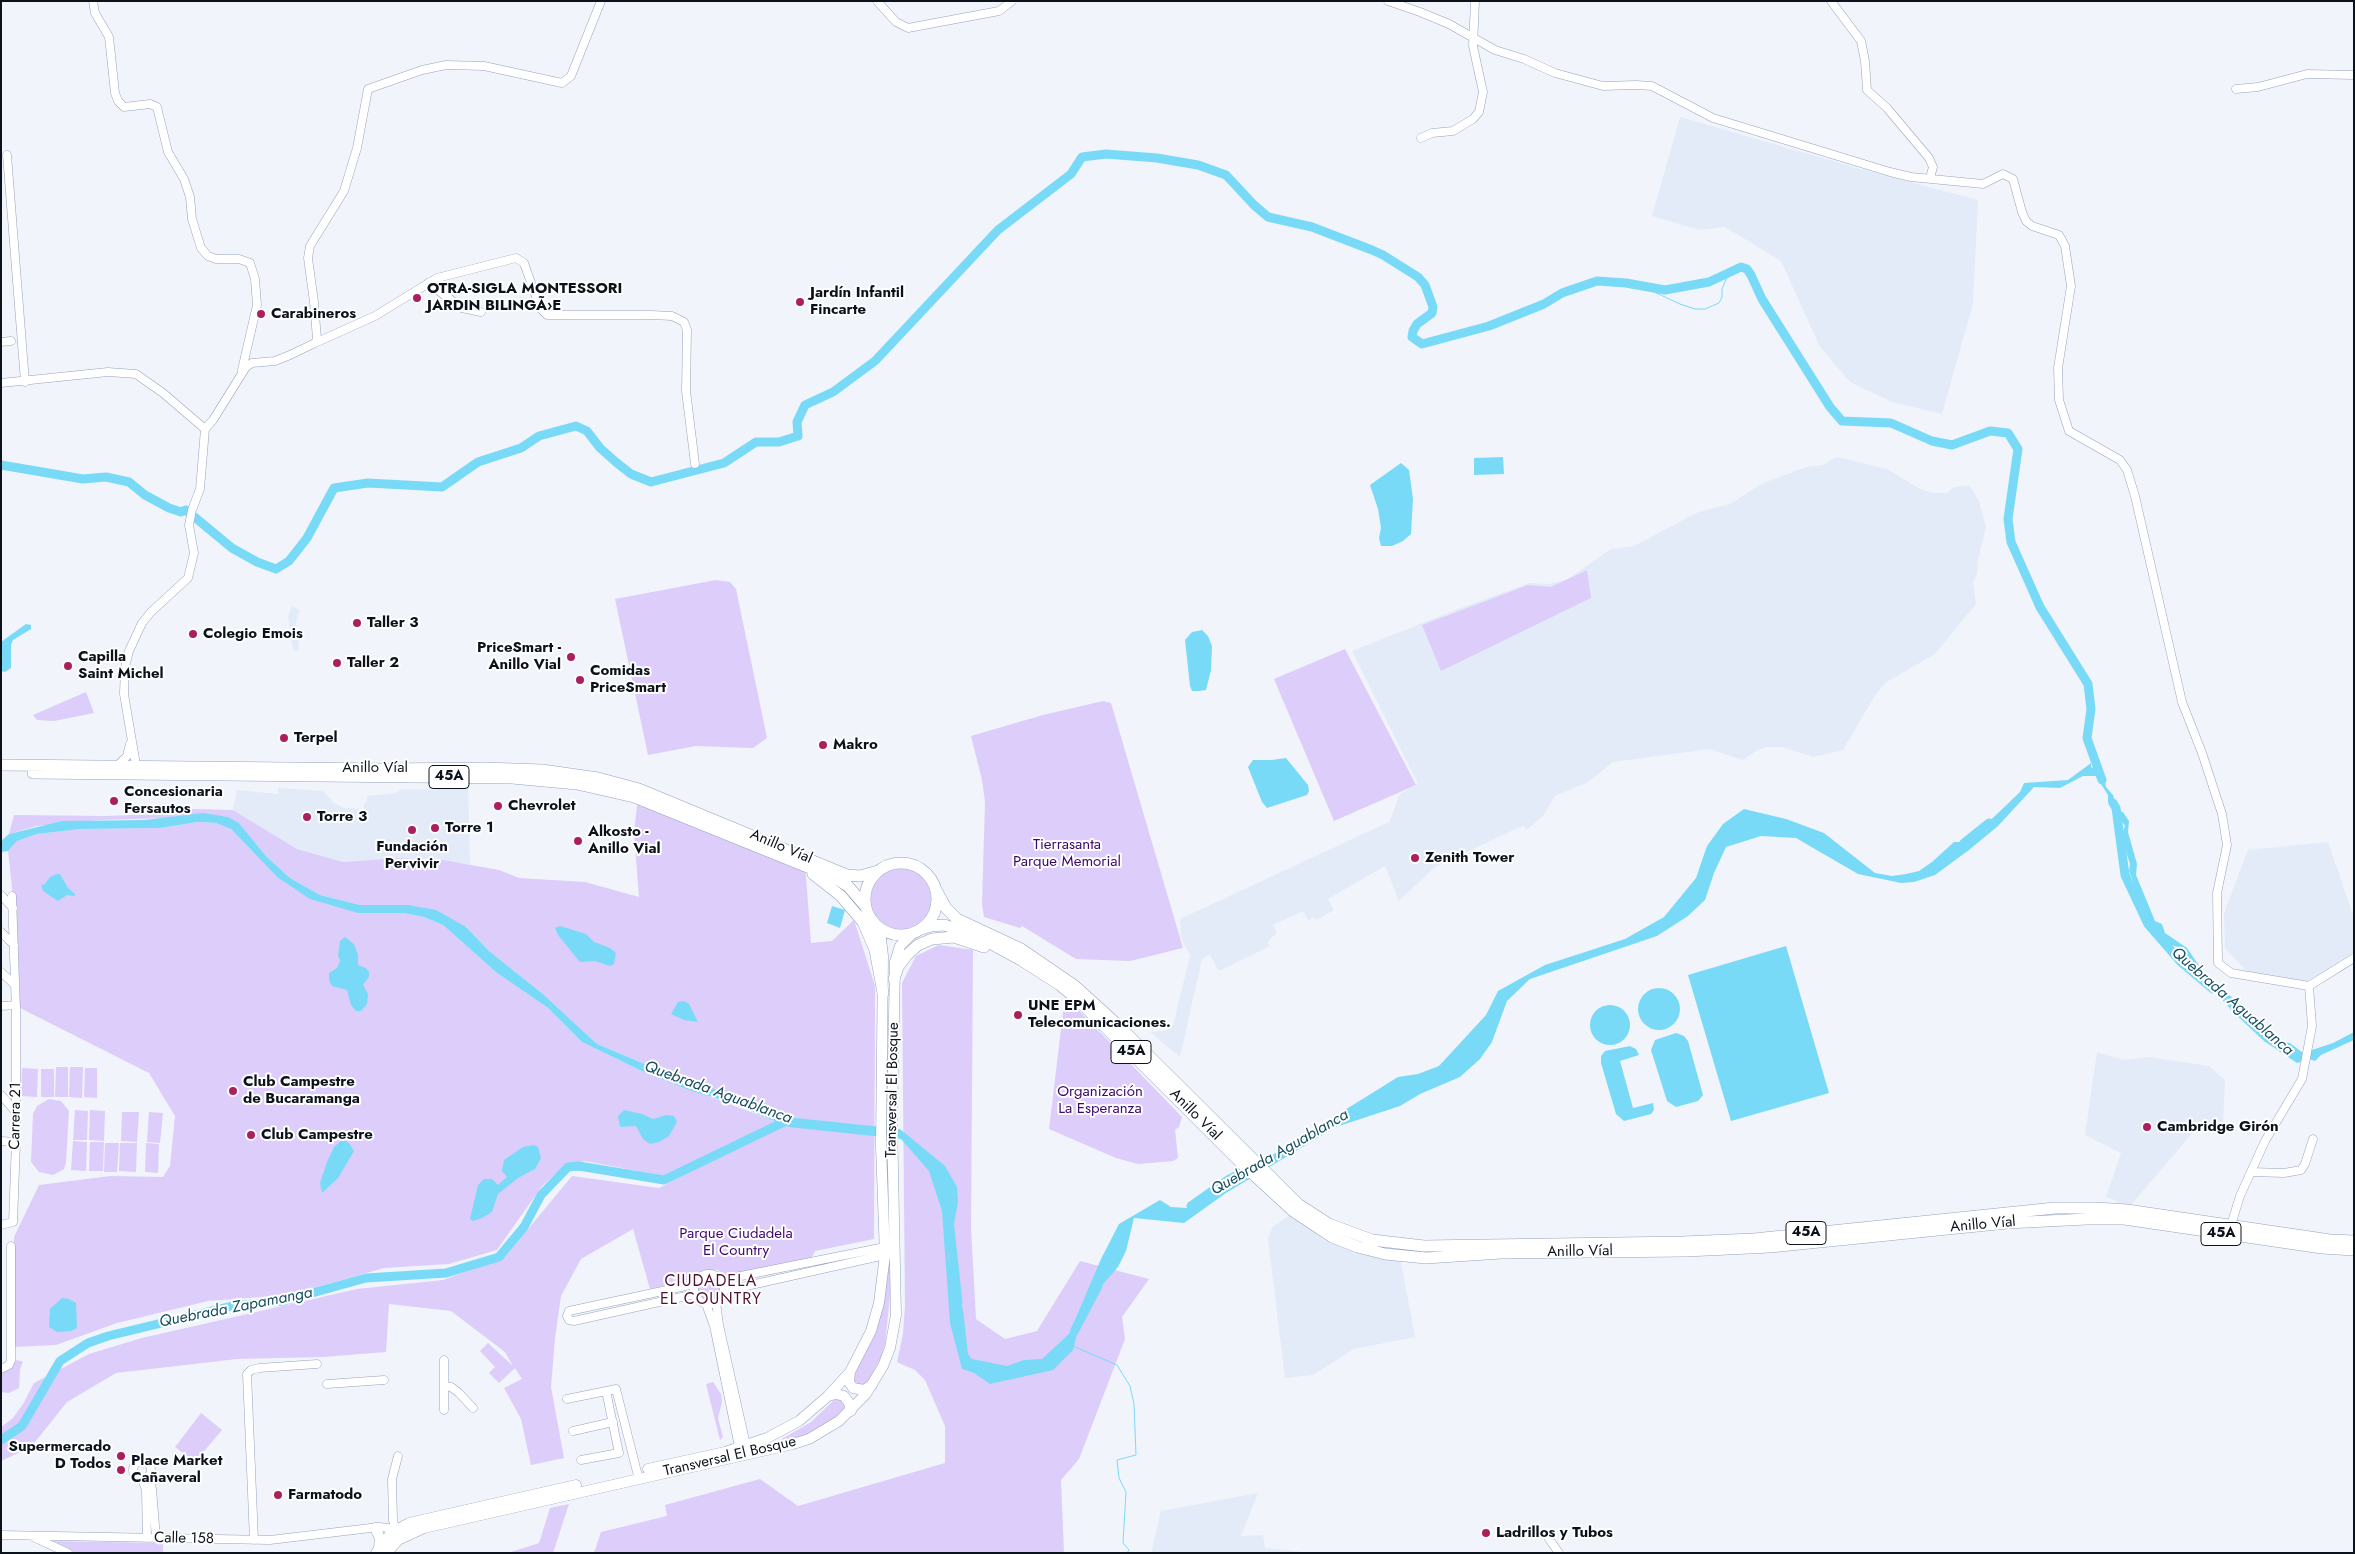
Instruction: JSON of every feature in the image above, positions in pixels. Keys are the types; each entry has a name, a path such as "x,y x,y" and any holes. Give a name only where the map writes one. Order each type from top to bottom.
{"highway":[{"name":"Anillo Víal","path":"1,765 542,770 584,776 626,785 650,793 843,873 860,876 878,871"},
{"name":"Anillo Víal","path":"1,772 549,780 625,794 788,859 844,883 855,892 866,907"},
{"path":"788,859 832,888 858,914 872,942 883,993"},
{"path":"892,864 913,865 926,873 936,890 937,901 929,922 918,931 903,935 892,934 882,929 873,922 866,907 865,898 868,885 878,871 892,864"},
{"name":"Anillo Víal","path":"936,890 946,908 958,919 1028,953 1075,986 1125,1033 1247,1162"},
{"name":"Anillo Víal","path":"918,931 935,925 954,927 973,934 1021,960 1076,998 1247,1162 1293,1212 1332,1236 1371,1251 1412,1257 1770,1247 2006,1223 2087,1219 2124,1219 2322,1248 2354,1250"},
{"path":"894,979 898,967 907,955 918,945 939,937 961,938 1007,954"},
{"name":"Anillo Víal","path":"1270,1185 1334,1227 1372,1240 1406,1246 1683,1242 1754,1238 2055,1208 2127,1210 2330,1240 2354,1241"}],"main road":[{"name":"Transversal El Bosque","path":"394,1542 424,1528 793,1444 825,1431 850,1411 872,1385 883,1366 890,1348 896,1315 892,1146 887,1122 882,945 873,922"},
{"name":"Transversal El Bosque","path":"381,1551 396,1529 421,1519 637,1472 743,1446 767,1438 799,1421 828,1396 850,1372 862,1350 875,1317 885,1251 881,1146 887,1122 895,958 903,941 918,931"},
{"path":"850,1372 849,1382 856,1390 867,1389 872,1385"},
{"path":"828,1396 836,1394 844,1396 849,1403 850,1411"},
{"path":"375,1528 380,1538 381,1551"},
{"path":"381,1551 394,1542"}],"street":[{"path":"93,1 95,13 109,37 115,93 118,101 124,107 150,104 157,107 168,152 184,179 190,197 192,218 201,248 208,256 216,259 239,259 250,263 255,279 258,305 242,372 229,396 205,429 200,489 192,510 189,525 194,553 188,578 151,612 142,623 129,651 125,667 124,694 136,765"},
{"path":"315,342 318,336 308,258 310,246 344,191 357,148 368,89 422,70 446,65 484,66 562,83 571,76 601,1"},
{"path":"877,1 896,22 908,28 999,11 1012,1"},
{"path":"1388,1 1420,12 1473,37 1495,50 1524,59 1555,73 1603,86 1636,84 1652,86 1713,118 1890,172 1983,184 2003,174 2013,179 2026,221 2032,226 2062,239 2067,254 2071,286 2058,368 2059,400 2069,431 2120,460 2127,470 2135,496 2182,702 2214,787 2227,845 2217,893 2218,964 2231,973 2309,986 2354,958"},
{"path":"1421,138 1432,133 1453,131 1473,119 1479,112 1483,92 1475,57 1473,37 1475,1"},
{"path":"1831,1 1861,41 1865,61 1867,90 1887,108 1929,158 1933,167 1930,178"},
{"path":"2236,88 2258,87 2307,74 2354,76"},
{"path":"7,155 25,382"},
{"path":"242,372 252,363 274,361 375,316 437,278 516,258 524,263 540,308 547,315 672,316 684,322 687,330 687,398 695,464"},
{"path":"428,283 462,308 481,312"},
{"path":"1,342 11,341"},
{"path":"1,383 108,372 136,374 163,393 205,429"},
{"path":"118,765 128,755 131,742"},
{"path":"1,894 13,908"},
{"name":"Carrera 21","path":"1,1224 13,1222 16,1142 16,1008 12,896"},
{"path":"1,932 14,944"},
{"path":"1,972 15,985"},
{"path":"2231,1225 2240,1196 2265,1141 2302,1079 2312,1026 2309,986"},
{"path":"1,1006 16,1008"},
{"path":"1,1095 16,1112"},
{"path":"2252,1172 2284,1174 2301,1170 2305,1164 2313,1139"},
{"path":"1,1142 16,1142"},
{"path":"1,1369 9,1366 11,1360 11,1246"},
{"path":"695,1294 574,1321 569,1320 567,1316 569,1311 695,1284 702,1276 709,1274 722,1280 885,1251"},
{"path":"724,1291 885,1251"},
{"path":"706,1304 716,1302 722,1297 724,1291 722,1280"},
{"path":"695,1284 695,1294 699,1300 706,1304 714,1326 743,1446"},
{"path":"716,1302 743,1446"},
{"path":"444,1360 444,1410"},
{"path":"256,1473 251,1402 246,1377 251,1370 317,1364"},
{"path":"327,1384 384,1380"},
{"path":"444,1386 451,1387 458,1392 473,1408"},
{"path":"567,1399 616,1389 637,1472"},
{"path":"581,1460 619,1453 606,1391"},
{"path":"252,1412 254,1540"},
{"path":"573,1431 612,1422"},
{"path":"394,1542 396,1529 392,1479 398,1456"},
{"path":"145,1478 152,1489 152,1538"},
{"path":"337,1524 337,1533"},
{"name":"Calle 158","path":"1,1535 254,1540 384,1527 396,1529 424,1528"},
{"path":"27,1535 68,1553"},
{"path":"1547,1536 1559,1553"}],"shaded area":[{"path":"1680,117 1857,168 1978,200 1973,303 1942,414 1892,402 1850,382 1820,347 1781,261 1725,227 1700,230 1652,216"},
{"path":"1837,457 1887,469 1920,489 1932,493 1947,493 1954,487 1970,486 1979,501 1986,527 1978,560 1977,574 1973,582 1976,604 1935,654 1885,683 1874,697 1843,750 1813,757 1782,747 1767,747 1756,751 1743,760 1710,749 1613,762 1588,782 1555,796 1543,816 1526,830 1524,825 1435,867 1399,901 1385,866 1328,899 1334,910 1316,920 1314,917 1308,920 1303,911 1273,925 1277,933 1267,942 1270,946 1219,971 1210,955 1202,959 1180,1057 1150,1032 1165,1031 1173,1025 1190,956 1181,938 1180,919 1389,822 1400,794 1418,784 1352,651 1529,583 1548,584 1566,580 1611,549 1634,546 1696,513 1732,503 1761,484 1806,467 1823,465"},
{"path":"292,606 300,610 296,622 299,650 293,651 288,616"},
{"path":"458,784 468,784 470,865 443,860 397,858 343,862 297,849 233,810 237,790 278,794 278,788 323,791 334,803 344,808 364,809 367,796 395,793 402,789 435,790"},
{"path":"2328,842 2354,918 2354,952 2315,979 2299,983 2248,973 2225,948 2224,913 2248,850"},
{"name":"Cambridge Girón","path":"2097,1052 2124,1060 2149,1057 2209,1066 2225,1080 2223,1122 2194,1131 2127,1210 2115,1200 2106,1197 2121,1153 2085,1135"},
{"path":"1292,1214 1325,1241 1359,1251 1400,1257 1415,1337 1354,1349 1313,1375 1285,1378 1268,1239 1273,1226"},
{"path":"1258,1493 1241,1536 1263,1535 1265,1548 1313,1553 1151,1553 1161,1511"}],"green space":[{"path":"1587,570 1591,598 1441,671 1422,625 1528,585 1551,587"},
{"path":"716,580 730,582 736,589 767,738 753,748 696,746 648,755 615,599"},
{"path":"1345,649 1416,785 1334,821 1274,679"},
{"path":"86,692 94,713 54,721 37,720 33,715"},
{"name":"Tierrasanta Parque Memorial","path":"1103,701 1111,703 1183,948 1130,961 1076,959 1022,926 1020,928 984,917 982,905 985,802 982,780 971,736 1043,715"},
{"name":"Parque Ciudadela El Country","path":"638,798 805,864 811,943 832,941 854,920 875,986 874,1239 815,1251 811,1259 724,1277 718,1270 703,1270 692,1279 650,1289 633,1229 581,1259 561,1296 555,1338 551,1387 564,1458 531,1465 521,1419 504,1388 522,1379 515,1368 499,1383 489,1373 495,1367 480,1351 488,1343 513,1366 505,1352 451,1311 389,1304 386,1352 323,1357 237,1359 116,1373 67,1402 31,1447 1,1461 1,1427 13,1418 34,1383 89,1354 142,1338 357,1289 443,1280 505,1257 572,1176 659,1188 753,1139 664,1176 585,1161 564,1166 542,1186 497,1250 449,1264 384,1268 288,1295 208,1301 117,1323 56,1345 14,1347 14,1237 39,1185 110,1176 163,1177 170,1166 175,1116 149,1073 20,1008 18,942 8,851 17,841 37,834 81,829 160,828 198,822 216,823 231,829 277,877 358,913 403,913 424,917 443,925 497,973 548,1008 582,1042 644,1072 780,1123 773,1128 782,1124 803,1120 678,1078 597,1044 543,994 489,951 466,927 408,905 360,905 320,895 290,878 266,856 239,823 170,818 98,820 37,826 9,834 14,815 105,816 160,814 192,809 233,810 297,849 343,862 397,858 443,860 499,870 519,878 585,882 639,897 634,832"},
{"path":"901,869 918,874 926,882 931,899 926,916 918,924 901,929 884,924 876,916 871,899 876,882 884,874"},
{"path":"939,945 973,950 971,1228 976,1319 1005,1339 1037,1331 1080,1261 1149,1279 1122,1317 1125,1339 1079,1459 1061,1480 1064,1553 594,1553 601,1532 667,1516 665,1505 760,1479 798,1506 945,1463 945,1426 925,1380 915,1370 897,1362 903,1334 905,1306 902,983 916,956"},
{"name":"Organización La Esperanza","path":"1065,996 1182,1117 1179,1127 1175,1130 1178,1158 1173,1161 1138,1164 1116,1158 1049,1129"},
{"path":"56,1067 68,1067 68,1097 55,1097"},
{"path":"70,1067 83,1067 82,1098 69,1097"},
{"path":"22,1068 38,1069 37,1097 21,1096"},
{"path":"85,1068 97,1068 97,1098 84,1097"},
{"path":"41,1069 54,1069 54,1097 41,1097"},
{"path":"49,1099 61,1101 69,1111 66,1162 64,1169 53,1175 39,1172 31,1162 33,1114 37,1106"},
{"path":"75,1110 88,1111 87,1140 73,1140"},
{"path":"90,1110 105,1111 104,1141 89,1140"},
{"path":"122,1112 139,1112 137,1142 121,1141"},
{"path":"149,1112 163,1113 160,1143 147,1142"},
{"path":"73,1141 87,1142 86,1171 71,1170"},
{"path":"90,1142 104,1142 103,1171 89,1171"},
{"path":"105,1143 119,1143 117,1172 104,1172"},
{"path":"120,1143 137,1143 136,1172 119,1171"},
{"path":"146,1143 159,1144 158,1173 145,1172"},
{"path":"888,1244 891,1286 885,1344 881,1357 869,1380 862,1386 853,1384 855,1372 875,1332"},
{"path":"709,1278 717,1281 720,1289 717,1297 709,1300 701,1297 698,1289 701,1281"},
{"path":"17,1360 23,1362 20,1369 19,1388 9,1393 1,1392 1,1370 10,1370 13,1362"},
{"path":"713,1382 721,1394 722,1402 718,1418 723,1437 720,1440 706,1384"},
{"path":"841,1398 846,1406 830,1423 798,1439 766,1446 811,1422 835,1399"},
{"path":"201,1413 222,1430 195,1462 175,1447"},
{"path":"569,1504 553,1553 508,1553 539,1543 550,1508"},
{"path":"51,1541 163,1543 163,1553 76,1553"}],"water":[{"path":"1503,457 1504,474 1474,475 1474,458"},
{"path":"1401,463 1409,470 1413,499 1411,534 1403,541 1392,546 1381,546 1378,509 1370,485"},
{"path":"26,624 31,625 31,629 13,640 11,645 11,668 5,672 1,671 1,642"},
{"path":"1202,630 1208,636 1212,646 1211,670 1206,690 1192,691 1185,640 1192,632"},
{"path":"1286,758 1308,785 1309,791 1307,795 1267,808 1262,802 1248,767 1253,760"},
{"path":"2091,763 2091,767 2097,770 2104,778 2106,787 2113,795 2118,811 2123,812 2129,821 2128,832 2137,864 2136,875 2155,921 2162,924 2165,933 2187,948 2211,983 2220,987 2284,1042 2290,1043 2303,1053 2333,1043 2354,1032 2354,1040 2321,1055 2315,1061 2309,1059 2297,1063 2264,1041 2233,1012 2186,959 2185,949 2171,945 2160,935 2145,913 2129,871 2130,864 2121,836 2125,826 2108,802 2108,795 2096,776 2083,776 2060,788 2034,787 1998,826 1969,850 1935,875 1914,882 1901,883 1858,874 1796,838 1761,836 1726,847 1714,873 1705,900 1688,916 1657,936 1530,979 1507,1001 1492,1042 1480,1059 1460,1077 1420,1094 1400,1106 1336,1127 1226,1193 1184,1223 1134,1218 1126,1251 1118,1267 1093,1296 1081,1318 1073,1350 1053,1370 990,1384 974,1373 962,1369 950,1323 942,1211 929,1171 901,1139 789,1127 731,1103 692,1091 644,1072 582,1042 548,1008 497,973 443,925 424,917 403,913 358,913 310,899 277,877 231,829 216,823 198,822 160,828 81,829 37,834 17,841 8,851 1,852 1,841 9,834 62,821 144,820 203,813 228,817 239,823 266,856 290,878 320,895 360,905 408,905 436,910 466,927 489,951 543,994 597,1044 678,1078 749,1100 796,1118 900,1129 945,1166 957,1187 958,1202 948,1257 954,1284 963,1310 968,1354 972,1359 1007,1366 1024,1360 1042,1359 1069,1334 1101,1259 1119,1224 1160,1200 1171,1207 1187,1208 1398,1077 1418,1074 1439,1066 1486,1015 1498,991 1545,965 1625,939 1664,917 1696,878 1707,846 1723,824 1744,809 1786,819 1824,833 1875,873 1892,876 1919,871 1954,842 1961,842 1974,836 2020,792 2024,783 2068,780"},
{"path":"60,874 75,896 67,895 58,901 43,891 41,884 44,885 50,877"},
{"path":"832,906 845,910 840,928 827,923"},
{"path":"560,926 586,934 594,942 610,948 616,953 614,964 610,966 595,961 580,962 558,935 555,928"},
{"path":"345,937 354,944 358,955 358,965 366,968 369,972 369,977 363,985 368,994 367,1004 361,1011 356,1011 351,1005 347,990 332,986 329,980 329,973 337,968 340,961 338,955 340,941"},
{"path":"1786,946 1829,1093 1731,1121 1688,975"},
{"path":"1659,988 1674,994 1680,1009 1674,1024 1659,1030 1644,1024 1638,1009 1644,994"},
{"path":"684,1001 689,1004 698,1022 684,1020 671,1014 678,1002"},
{"path":"1606,1005 1614,1005 1621,1008 1627,1014 1630,1025 1627,1036 1621,1042 1614,1045 1606,1045 1599,1042 1593,1036 1590,1029 1590,1021 1593,1014 1599,1008"},
{"path":"1676,1033 1684,1036 1688,1041 1703,1095 1698,1101 1676,1107 1667,1101 1651,1050 1655,1040"},
{"path":"1630,1046 1636,1049 1639,1055 1620,1061 1633,1108 1653,1103 1654,1110 1651,1114 1624,1121 1616,1114 1601,1063 1601,1056 1605,1051"},
{"path":"624,1110 642,1114 653,1119 666,1115 674,1116 677,1122 669,1136 659,1142 650,1144 643,1139 636,1126 620,1127 618,1116"},
{"path":"343,1139 349,1143 354,1151 338,1178 322,1193 320,1183 327,1162 334,1147"},
{"path":"534,1145 538,1147 541,1158 535,1169 518,1178 498,1194 492,1212 473,1221 470,1219 478,1185 484,1179 492,1179 498,1185 507,1177 502,1171 504,1160 523,1147"},
{"path":"62,1298 76,1303 77,1328 71,1331 57,1332 49,1327 50,1309"}],"waterway":[{"path":"1,465 83,479 106,477 129,482 145,495 169,508 181,512 186,510 232,548 257,562 276,569 289,561 307,538 334,488 368,483 442,487 478,462 521,448 539,436 576,426 587,431 600,448 631,474 651,482 724,463 756,442 779,442 798,436 797,422 805,405 833,392 875,361 998,230 1071,174 1082,157 1106,154 1157,158 1198,165 1226,175 1268,217 1312,227 1372,250 1418,277 1425,285 1433,307 1432,313 1417,324 1413,331 1412,337 1422,344 1489,326 1544,304 1562,293 1597,281 1626,283 1665,290 1709,282 1741,267 1747,269 1751,275 1762,299 1830,407 1842,421 1891,423 1932,441 1952,445 1990,431 2008,433 2018,449 2008,519 2011,542 2040,607 2088,684 2091,709 2087,738 2102,780"},
{"path":"1637,284 1680,304 1695,309 1705,309 1719,303 1722,297 1722,289 1729,273"},
{"name":"Quebrada Aguablanca","path":"2113,803 2116,808 2125,875 2148,924 2181,962 2213,989"},
{"name":"Quebrada Aguablanca","path":"1964,843 1989,823"},
{"name":"Quebrada Zapamanga","path":"1,1440 22,1426 60,1361 88,1343 108,1336 232,1306 283,1301 366,1278 446,1273 499,1257 524,1227 541,1195 568,1167 579,1166 664,1180 786,1121"},
{"name":"Quebrada Aguablanca","path":"1191,1206 1228,1180 1252,1167"},
{"name":"Quebrada Aguablanca","path":"950,1228 958,1303"},
{"name":"Quebrada Aguablanca","path":"1075,1330 1098,1286"},
{"path":"1073,1346 1117,1365 1130,1386 1134,1404 1136,1455 1117,1460 1119,1478 1126,1492 1123,1543 1129,1550 1127,1553"}],"place":[{"name":"OTRA-SIGLA MONTESSORI JARDIN BILINGÃ›E","path":"417,298"},
{"name":"Jardín Infantil Fincarte","path":"800,302"},
{"name":"Carabineros","path":"261,314"},
{"name":"Taller 3","path":"357,623"},
{"name":"Colegio Emois","path":"193,634"},
{"name":"PriceSmart - Anillo Vial","path":"571,657"},
{"name":"Taller 2","path":"337,663"},
{"name":"Capilla Saint Michel","path":"68,666"},
{"name":"Comidas PriceSmart","path":"580,680"},
{"name":"Terpel","path":"284,738"},
{"name":"Makro","path":"823,745"},
{"name":"Concesionaria Fersautos","path":"114,801"},
{"name":"Chevrolet","path":"498,806"},
{"name":"Torre 3","path":"307,817"},
{"name":"Torre 1","path":"435,828"},
{"name":"Fundación Pervivir","path":"412,830"},
{"name":"Alkosto - Anillo Vial","path":"578,841"},
{"name":"Zenith Tower","path":"1415,858"},
{"name":"UNE EPM Telecomunicaciones.","path":"1018,1015"},
{"name":"Club Campestre de Bucaramanga","path":"233,1091"},
{"name":"Cambridge Girón","path":"2147,1127"},
{"name":"Club Campestre","path":"251,1135"},
{"name":"Supermercado D Todos","path":"121,1456"},
{"name":"Place Market Cañaveral","path":"121,1470"},
{"name":"Farmatodo","path":"278,1495"},
{"name":"Ladrillos y Tubos","path":"1486,1533"}],"district":[{"name":"CIUDADELA EL COUNTRY","path":"711,1291"}]}
